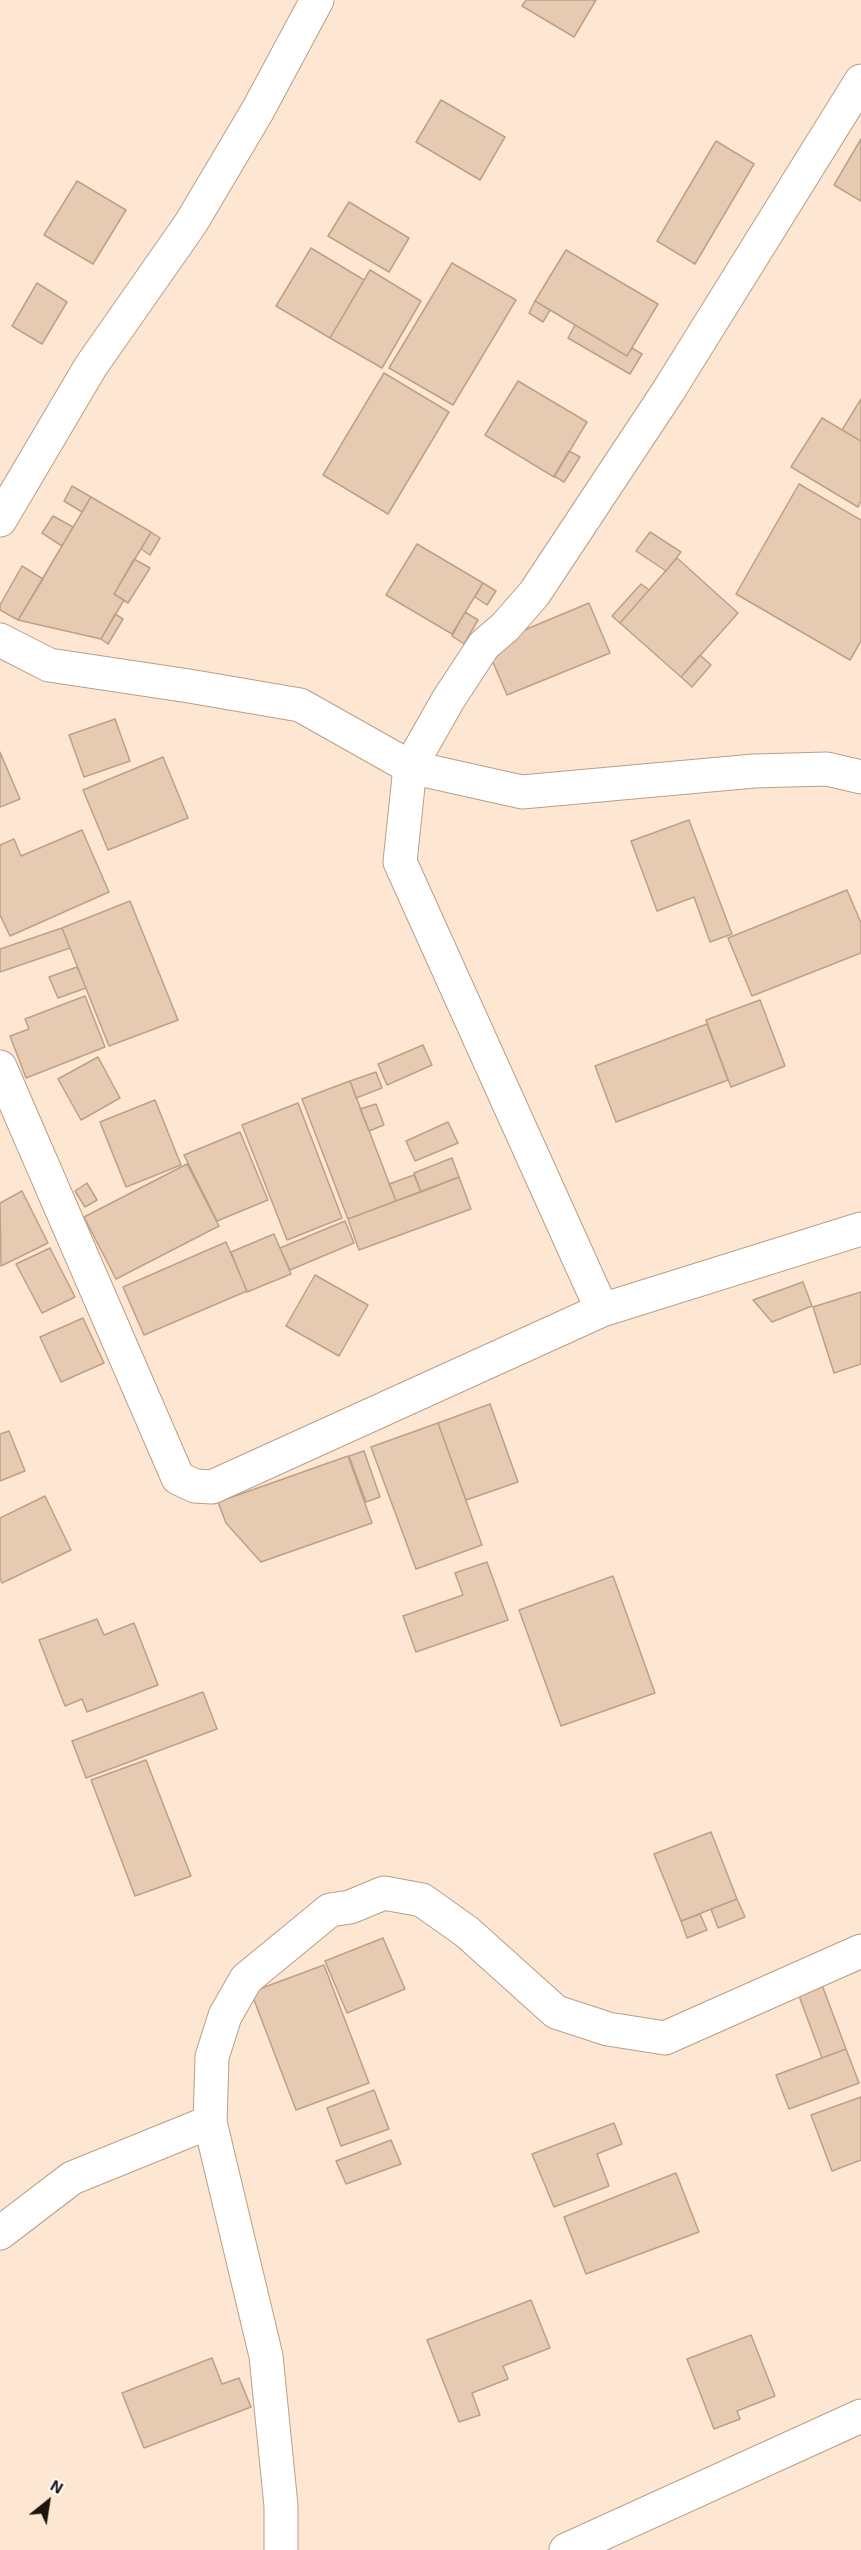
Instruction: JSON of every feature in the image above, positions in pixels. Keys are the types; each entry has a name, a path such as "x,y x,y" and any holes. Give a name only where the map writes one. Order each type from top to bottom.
{"street":[{"path":"0,520 91,366 191,223 258,110 317,0"},
{"path":"602,1310 400,862 410,767 448,700 484,645 505,627 534,594 669,390 861,81"},
{"path":"0,640 49,665 300,705 410,767 522,792 754,771 827,769 861,777"},
{"path":"0,1067 178,1478 195,1486 212,1487 602,1310 861,1229"},
{"path":"281,2550 281,2506 266,2356 210,2121 212,2057 225,2016 246,1978 330,1910 350,1906 384,1893 422,1900 467,1932 556,2012 608,2029 665,2037 861,1951"},
{"path":"0,2233 72,2178 210,2121"},
{"path":"566,2550 861,2416"}],"building":[{"path":"526,0 596,0 574,37 522,6"},
{"path":"441,100 505,137 480,180 416,142"},
{"path":"861,139 861,201 834,185"},
{"path":"716,141 754,164 695,264 657,241"},
{"path":"77,181 126,210 93,264 44,235"},
{"path":"349,202 409,238 389,272 328,236"},
{"path":"311,248 364,280 330,338 276,306"},
{"path":"566,250 658,304 627,356 535,301"},
{"path":"452,263 516,300 453,405 389,368"},
{"path":"370,270 421,301 382,368 330,338"},
{"path":"37,283 67,302 42,344 12,326"},
{"path":"535,301 550,310 543,322 529,313"},
{"path":"575,325 627,356 632,348 642,354 630,374 568,338"},
{"path":"384,373 449,412 388,514 323,475"},
{"path":"518,381 587,422 554,477 485,435"},
{"path":"861,399 861,441 842,430"},
{"path":"822,418 861,441 861,501 858,507 791,467"},
{"path":"569,451 580,457 564,482 554,476"},
{"path":"799,484 861,520 861,641 850,660 736,594"},
{"path":"72,486 91,497 82,512 64,501"},
{"path":"91,497 151,532 114,594 124,600 101,639 18,620"},
{"path":"53,516 73,527 62,546 42,533"},
{"path":"151,532 160,538 150,555 141,549"},
{"path":"650,532 681,552 666,571 636,551"},
{"path":"417,544 483,583 452,634 386,595"},
{"path":"677,558 738,613 681,677 620,623"},
{"path":"134,559 150,568 128,603 114,594"},
{"path":"22,566 43,579 18,620 0,610 0,605"},
{"path":"483,583 496,591 487,605 475,597"},
{"path":"641,584 649,590 620,623 612,616"},
{"path":"589,603 610,653 507,695 486,646"},
{"path":"465,612 478,620 464,644 452,636"},
{"path":"115,614 123,619 108,644 101,639"},
{"path":"700,655 711,665 692,687 681,677"},
{"path":"115,719 130,761 84,777 69,735"},
{"path":"0,752 20,799 0,807"},
{"path":"163,757 188,818 108,850 83,790"},
{"path":"689,820 732,934 710,942 694,897 657,911 631,841"},
{"path":"82,830 109,892 10,936 0,915 0,845 14,839 21,856"},
{"path":"847,890 861,923 861,953 752,996 728,938"},
{"path":"130,901 178,1020 109,1046 62,928"},
{"path":"62,928 70,948 0,972 0,949"},
{"path":"77,967 86,988 58,998 49,977"},
{"path":"85,996 105,1047 26,1078 10,1036 29,1029 25,1019"},
{"path":"760,1000 785,1066 731,1087 706,1020"},
{"path":"707,1024 728,1080 616,1122 595,1066"},
{"path":"423,1045 432,1065 387,1085 378,1064"},
{"path":"98,1057 120,1098 81,1120 58,1079"},
{"path":"376,1072 382,1088 356,1098 350,1081"},
{"path":"350,1081 396,1201 348,1219 302,1099"},
{"path":"155,1100 181,1165 126,1187 100,1122"},
{"path":"298,1103 342,1218 287,1240 242,1125"},
{"path":"376,1104 384,1125 369,1131 360,1109"},
{"path":"448,1122 458,1143 415,1161 406,1141"},
{"path":"240,1132 268,1200 217,1221 184,1155"},
{"path":"452,1158 459,1177 421,1192 414,1173"},
{"path":"187,1164 219,1226 116,1279 84,1217"},
{"path":"414,1175 421,1192 396,1201 389,1184"},
{"path":"459,1177 471,1209 359,1250 348,1219"},
{"path":"87,1183 97,1200 85,1207 75,1191"},
{"path":"22,1191 48,1243 1,1266 0,1203"},
{"path":"345,1221 354,1243 290,1270 280,1248"},
{"path":"274,1234 291,1274 247,1292 231,1252"},
{"path":"226,1242 247,1291 144,1335 123,1287"},
{"path":"50,1248 75,1297 42,1313 16,1264"},
{"path":"315,1275 368,1305 339,1356 286,1326"},
{"path":"803,1282 812,1306 772,1322 753,1300"},
{"path":"861,1292 861,1364 834,1373 813,1307"},
{"path":"83,1318 104,1363 61,1382 40,1337"},
{"path":"490,1404 518,1482 466,1500 438,1423"},
{"path":"438,1423 482,1545 416,1569 371,1447"},
{"path":"9,1431 25,1471 0,1481 0,1434"},
{"path":"364,1451 380,1497 366,1502 349,1456"},
{"path":"348,1456 372,1523 261,1562 226,1523 218,1502"},
{"path":"45,1496 71,1550 2,1583 0,1578 0,1518"},
{"path":"487,1562 508,1620 416,1652 403,1616 463,1595 455,1573"},
{"path":"613,1576 655,1693 561,1726 519,1610"},
{"path":"97,1619 104,1635 134,1623 158,1685 87,1712 82,1699 65,1706 39,1640"},
{"path":"203,1692 217,1729 86,1778 72,1741"},
{"path":"146,1760 191,1876 135,1896 91,1780"},
{"path":"711,1832 737,1899 681,1921 654,1854"},
{"path":"737,1899 745,1917 718,1928 711,1909"},
{"path":"700,1914 707,1930 687,1938 681,1921"},
{"path":"383,1938 405,1989 347,2013 325,1961"},
{"path":"324,1965 369,2083 296,2110 251,1992"},
{"path":"822,1985 846,2049 822,2058 798,1993"},
{"path":"846,2049 859,2083 789,2109 776,2075"},
{"path":"374,2090 389,2129 341,2146 327,2108"},
{"path":"861,2097 861,2160 832,2171 811,2115"},
{"path":"614,2123 622,2144 597,2154 609,2186 554,2207 532,2154"},
{"path":"391,2140 401,2164 346,2184 336,2161"},
{"path":"676,2173 699,2232 586,2274 564,2217"},
{"path":"531,2300 550,2348 503,2366 508,2379 472,2393 480,2415 459,2422 427,2340"},
{"path":"751,2335 775,2396 737,2411 740,2419 714,2429 687,2359"},
{"path":"212,2358 222,2384 239,2378 251,2407 144,2448 122,2393"}]}
